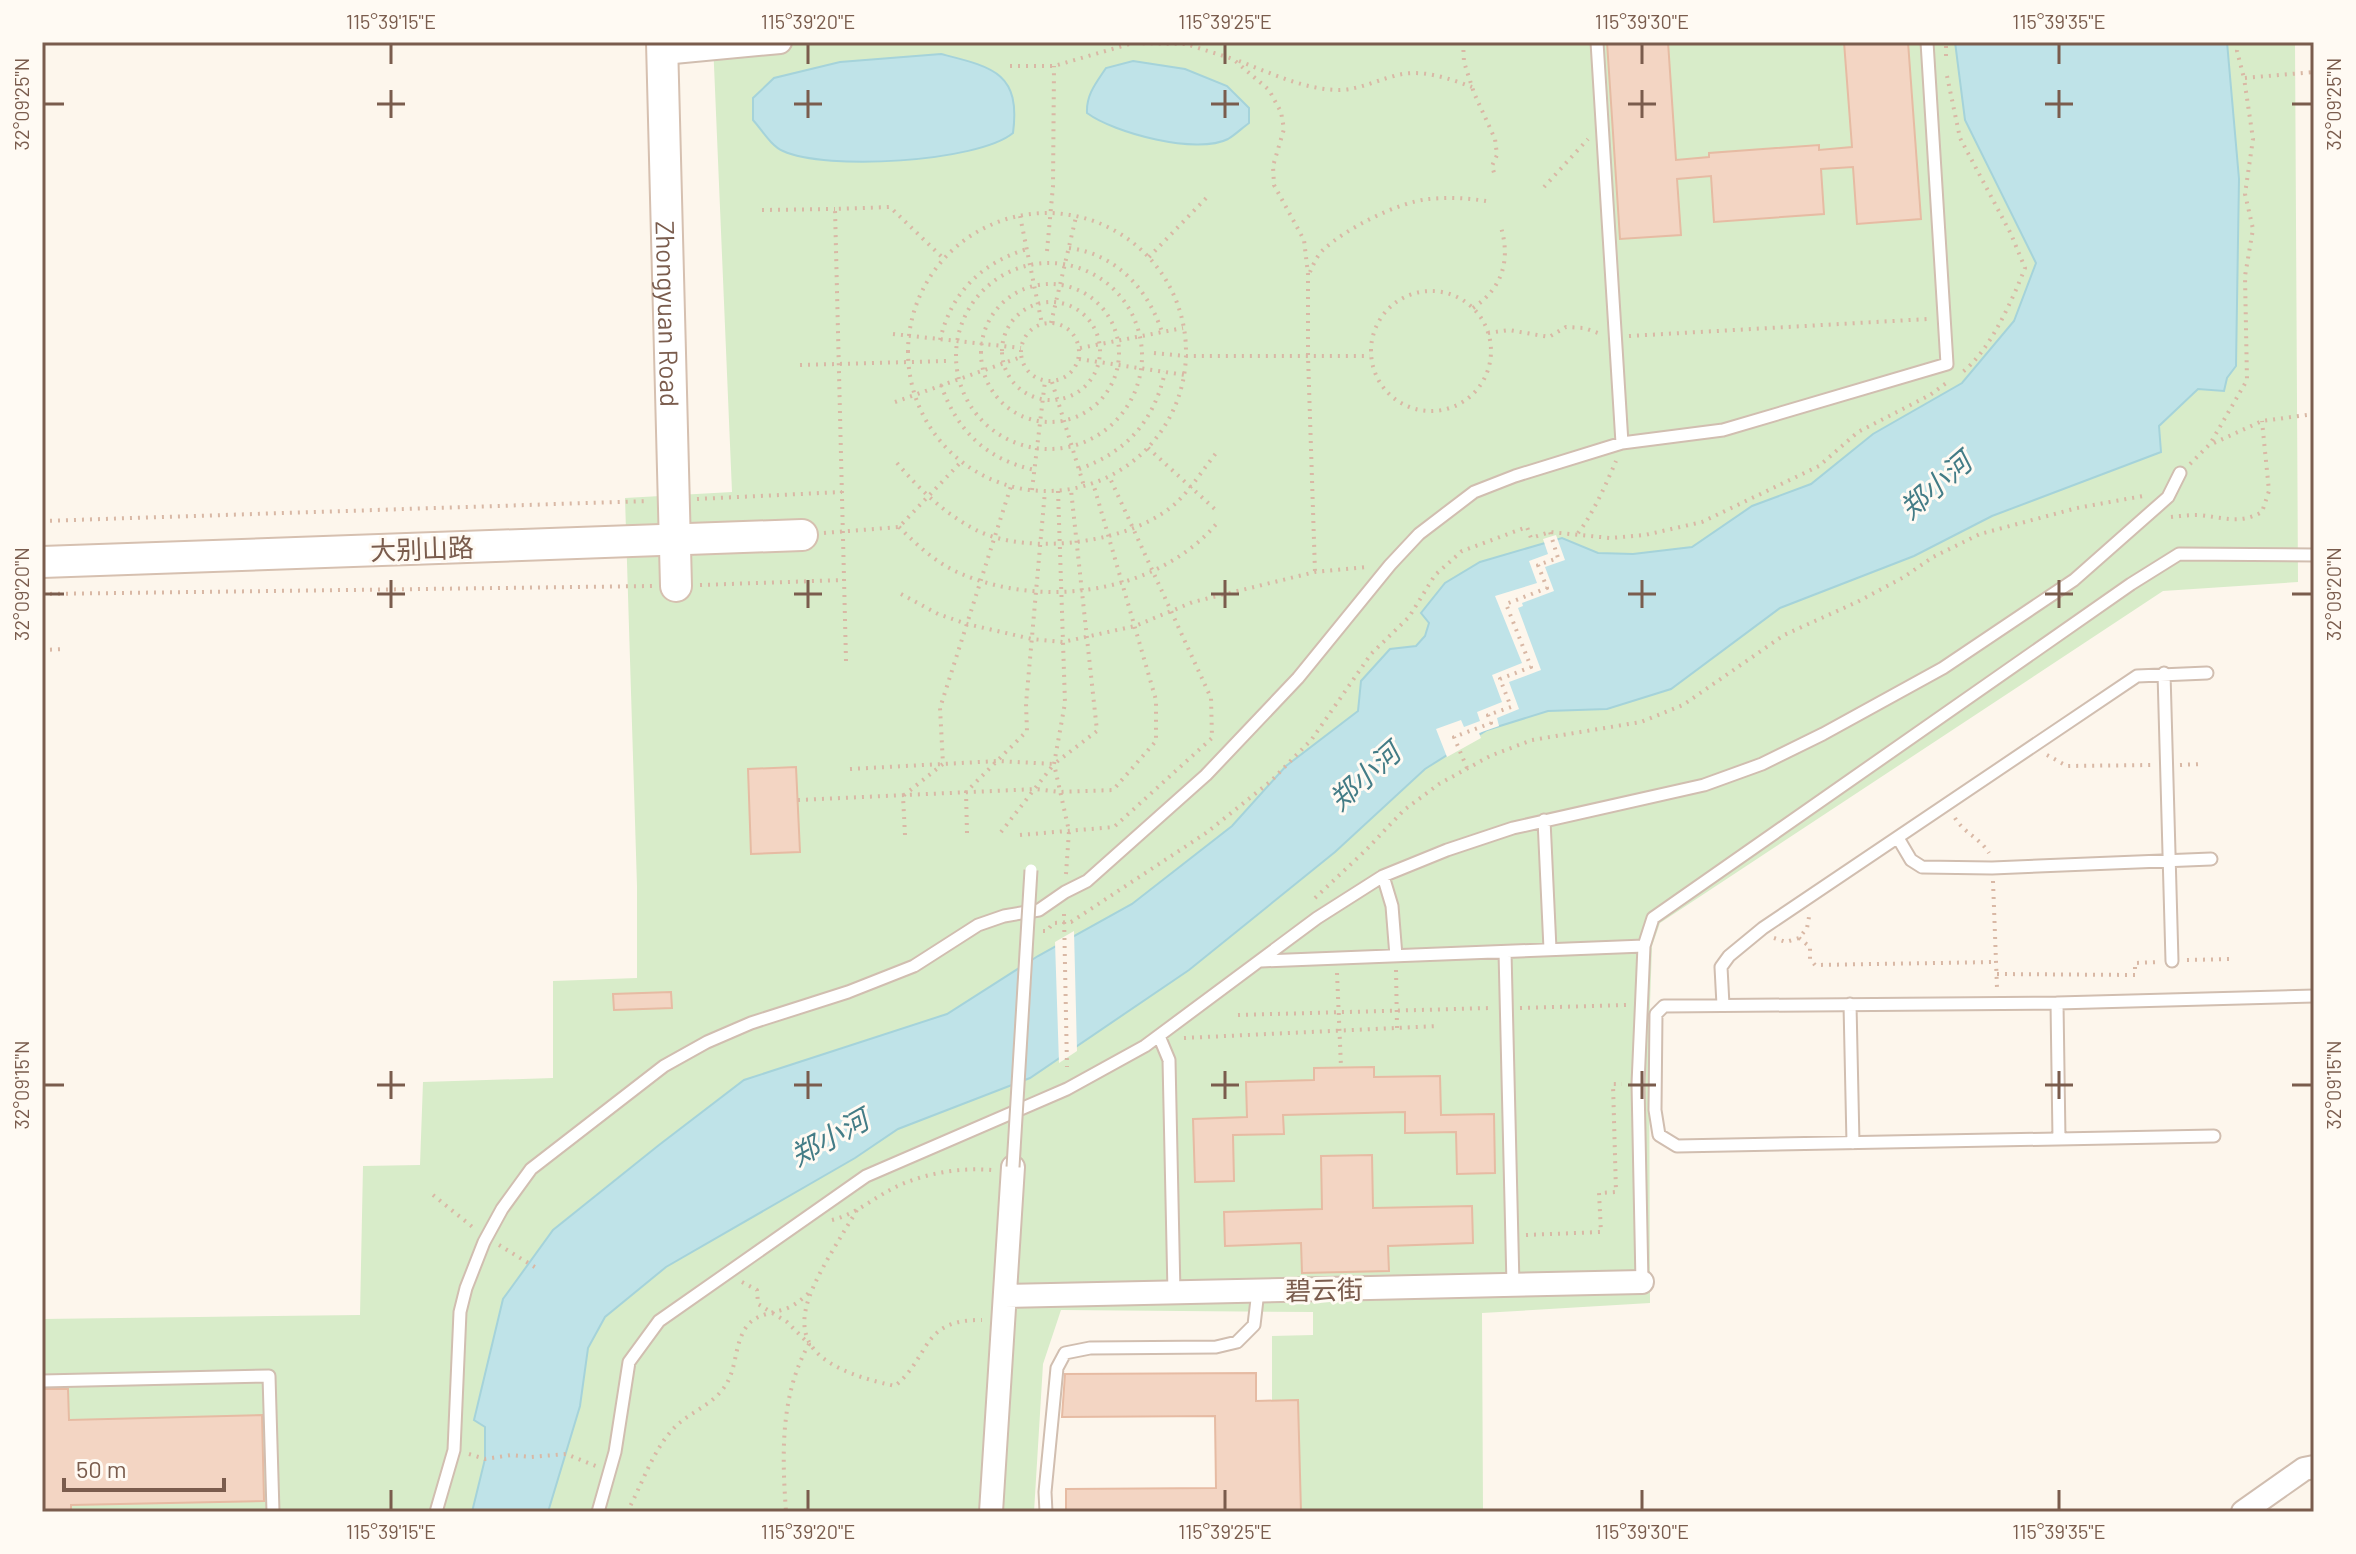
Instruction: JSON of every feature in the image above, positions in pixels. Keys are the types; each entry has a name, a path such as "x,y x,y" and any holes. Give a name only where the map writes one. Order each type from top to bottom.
{"main road":[{"name":"Zhongyuan Road","path":"662,47 676,586"},
{"name":"大别山路","path":"42,562 802,535"}],"street":[{"path":"662,47 780,42"},
{"path":"991,1512 1013,1170"},
{"name":"碧云街","path":"1005,1296 1642,1282"},
{"path":"2243,1512 2304,1469 2314,1467"}],"lane":[{"path":"1597,42 1622,443"},
{"path":"436,1512 454,1450 460,1312 484,1242 502,1209 531,1169 664,1066 707,1042 751,1023 848,992 914,966 978,925 1004,916 1039,910 1087,881 1206,775 1298,678 1419,534 1474,492 1622,443 1723,430 1947,364 1927,42"},
{"path":"598,1512 610,1471 629,1362 659,1321 866,1176 1067,1089 1159,1036 1317,918 1383,876 1447,850 1544,820 1704,785 1762,764 1836,727 1943,668 2074,580 2168,497 2180,473"},
{"path":"1642,1282 1638,1084 1644,946 1653,918 2131,584 2179,554 2314,555"},
{"path":"2164,673 2172,961"},
{"path":"1723,1005 1721,967 1729,956 1763,928 2137,676 2207,673"},
{"path":"1544,820 1550,949"},
{"path":"1898,838 1911,860 1922,867 1992,868 2211,859"},
{"path":"1013,1170 1031,870"},
{"path":"1383,876 1392,906 1396,956"},
{"path":"1260,961 1644,946"},
{"path":"1505,952 1513,1285"},
{"path":"2214,1136 1677,1146 1659,1135 1655,1110 1656,1014 1664,1006 1998,1004 2314,996"},
{"path":"2057,1003 2059,1139"},
{"path":"1850,1004 1853,1143"},
{"path":"1159,1036 1169,1060 1174,1293"},
{"path":"1046,1512 1045,1492 1057,1368 1065,1353 1090,1348 1216,1347 1237,1342 1254,1325 1258,1291"},
{"path":"42,1381 269,1376 273,1512"}],"path":[{"path":"1463,42 1464,62 1472,87 1495,139 1497,155 1492,166 1495,176"},
{"path":"1464,50 1470,42"},
{"path":"1946,42 1946,56"},
{"path":"1311,901 1404,810 1467,768 1532,740 1641,722 1683,705 1784,635 1857,602 1904,577 1933,557 1980,534 2077,508 2143,496 2180,473 2210,444 2247,380 2245,276 2253,229 2245,194 2253,139 2238,42"},
{"path":"2314,42 2314,53"},
{"path":"1010,66 1054,66 1133,43 1186,44 1315,87 1353,88 1396,75 1425,73 1472,87"},
{"path":"1233,59 1269,90 1281,112 1284,129 1273,166 1274,185 1304,240 1308,274 1315,572"},
{"path":"1047,251 1053,186 1054,66"},
{"path":"1032,932 1047,931 1053,923 1071,922 1206,833 1271,781 1312,739 1371,654 1409,617 1435,575 1462,551 1527,527 1531,538 1549,533 1578,533 1610,538 1645,535 1702,522 1819,466 1858,432 1930,395 1969,367 2008,311 2025,268 2011,234 1960,138 1946,71"},
{"path":"2244,78 2314,72"},
{"path":"1544,187 1602,122"},
{"path":"1149,257 1210,194"},
{"path":"1308,274 1321,252 1389,211 1426,199 1486,201"},
{"path":"762,210 890,207 944,259"},
{"path":"835,209 846,661"},
{"path":"1050,214 1076,217 1115,231 1149,257 1172,290 1184,328 1185,375 1172,414 1135,461 1084,486 1058,491 1032,491 987,478 961,462 941,443 925,420 914,395 908,362 908,337 920,295 944,259 971,236 1003,221 1020,216 1050,214"},
{"path":"1020,216 1042,324"},
{"path":"1051,323 1076,217"},
{"path":"1473,308 1494,287 1505,266 1506,243 1500,224"},
{"path":"1069,248 1105,259 1130,278 1150,303 1162,332"},
{"path":"940,340 950,308 969,281 996,261 1027,249"},
{"path":"1065,264 1091,272 1114,288 1131,310 1141,336 1142,369 1136,391 1124,412 1101,434 1072,446 1037,449 993,431 972,408 959,379 957,342 965,315 981,291 1004,275 1030,265 1065,264"},
{"path":"1060,285 1078,290 1102,307 1118,341 1118,365 1110,387 1096,405 1064,420 1040,421 1018,414 993,391 984,371 982,344 987,324 999,307 1015,294 1035,286 1060,285"},
{"path":"1422,291 1441,291 1458,297 1473,308 1488,333 1491,349 1488,372 1475,392 1457,406 1434,412 1411,408 1391,397 1377,378 1370,356 1371,338 1378,321 1390,307 1422,291"},
{"path":"1055,302 1085,315 1092,324 1100,344 1099,362 1094,375 1084,387 1058,400 1043,400 1029,395 1009,377 1002,346 1018,315 1038,304 1055,302"},
{"path":"1488,333 1509,330 1549,337 1566,327 1575,327 1616,337 1944,319"},
{"path":"1051,323 1070,330 1080,348 1079,359 1069,374 1045,381 1030,373 1021,348 1028,333 1042,324 1051,323"},
{"path":"1080,348 1184,328"},
{"path":"893,334 1021,348"},
{"path":"1154,353 1186,356 1370,356"},
{"path":"895,402 1022,357"},
{"path":"1079,359 1185,375"},
{"path":"800,365 947,361"},
{"path":"1079,469 1111,455 1137,434 1155,405 1165,372"},
{"path":"1032,491 1045,381"},
{"path":"1052,381 1084,486"},
{"path":"941,385 954,416 975,442 1002,461 1035,470"},
{"path":"2210,444 2262,421 2314,414"},
{"path":"2174,517 2198,515 2235,521 2249,519 2262,512 2269,491 2262,421"},
{"path":"1578,533 1592,515 1622,443"},
{"path":"1148,448 1218,512"},
{"path":"897,463 927,498 978,531 1040,544 1059,544 1109,536 1133,528 1178,502 1217,452"},
{"path":"802,535 899,527 961,462"},
{"path":"1020,835 1114,827 1212,738 1211,698 1109,476"},
{"path":"798,800 1036,789 1059,792 1113,790 1156,741 1156,700 1093,483"},
{"path":"943,764 940,708 1011,486"},
{"path":"1001,832 1054,764 1097,731 1071,489"},
{"path":"967,833 966,792 1027,731 1026,704 1045,491"},
{"path":"1058,491 1065,703 1054,764 1069,831 1064,914 1067,1067"},
{"path":"42,521 842,492"},
{"path":"899,527 916,545 957,572 1001,586 1060,592 1122,582 1152,570 1188,551 1205,538 1218,522"},
{"path":"1467,768 1454,737 1491,723 1488,715 1511,707 1500,679 1531,667 1506,604 1547,588 1538,565 1558,558 1549,533"},
{"path":"901,594 938,614 967,624 1032,639 1063,642 1135,626 1193,602 1315,572 1390,565"},
{"path":"42,594 676,586 844,580"},
{"path":"42,650 64,649"},
{"path":"2035,745 2053,761 2067,766 2201,764"},
{"path":"850,769 998,761 1054,764"},
{"path":"903,796 943,764"},
{"path":"903,796 905,835"},
{"path":"1953,800 1953,817 1965,833 1980,838 1991,856 1998,1004"},
{"path":"1799,938 1810,947 1810,959 1815,965 1996,962"},
{"path":"1396,956 1397,1028"},
{"path":"1336,959 1341,1067"},
{"path":"1997,974 2135,975 2135,963 2230,959"},
{"path":"1238,1015 1642,1004"},
{"path":"1165,1050 1183,1038 1437,1026"},
{"path":"1512,1235 1601,1232 1599,1193 1616,1192 1613,1084 1638,1084"},
{"path":"816,1212 833,1220 846,1217 893,1188 920,1179 970,1168 1013,1170"},
{"path":"786,1512 783,1432 797,1365 809,1344 804,1330 804,1312 812,1290 857,1210"},
{"path":"725,1276 757,1290 758,1304 787,1322 824,1362 860,1379 895,1386 910,1374 932,1334 962,1319 1004,1320"},
{"path":"627,1512 660,1448 676,1426 708,1406 725,1387 734,1369 745,1327 757,1316 790,1307 812,1290"},
{"path":"469,1455 485,1459 566,1454 610,1471"}],"green space":[{"path":"713,42 2295,42 2298,582 2163,591 1660,923 1652,946 1649,1033 1650,1303 1482,1313 1483,1512 1301,1512 1272,1401 1272,1336 1313,1335 1313,1312 1061,1310 1043,1364 1034,1512 42,1512 42,1319 360,1315 363,1166 420,1165 423,1082 553,1078 553,981 637,978 625,498 732,492"}],"water":[{"name":"郑小河","path":"1955,42 2227,42 2239,179 2236,366 2227,378 2224,391 2198,389 2159,426 2161,452 1992,516 1914,556 1780,608 1671,689 1607,709 1548,711 1487,730 1425,769 1335,852 1189,970 1030,1078 898,1129 855,1158 666,1267 605,1317 588,1348 580,1406 548,1512 472,1512 485,1459 485,1427 474,1420 503,1299 553,1230 744,1080 947,1014 1038,956 1132,904 1232,826 1286,766 1358,711 1361,681 1390,649 1416,646 1425,636 1429,623 1421,613 1445,583 1480,562 1562,538 1598,553 1633,554 1692,547 1752,506 1811,484 1873,434 1962,383 2014,321 2036,263 1965,120"},
{"path":"941,54 975,63 999,76 1012,97 1013,133 995,143 936,157 832,161 779,149 753,120 753,98 774,78 840,62"},
{"path":"1133,61 1185,69 1227,86 1249,108 1249,123 1228,139 1214,143 1177,143 1116,128 1087,113 1090,95 1106,68"}],"pier":[{"path":"1556,535 1565,560 1545,567 1554,591 1522,603 1523,606 1518,608 1541,670 1509,682 1519,709 1497,718 1499,726 1479,733 1481,738 1447,757 1436,729 1461,720 1464,727 1480,721 1477,712 1502,702 1492,675 1522,663 1495,596 1537,583 1529,561 1548,554 1543,539"},
{"path":"1074,931 1077,1051 1059,1063 1055,942"}],"building":[{"path":"1607,42 1668,42 1676,160 1709,157 1709,153 1819,145 1819,150 1852,147 1844,42 1908,42 1921,219 1857,224 1853,167 1821,169 1824,214 1714,222 1711,176 1677,179 1681,235 1620,239"},
{"path":"796,767 800,852 751,854 748,769"},
{"path":"671,992 672,1008 614,1010 613,994"},
{"path":"1374,1067 1374,1077 1440,1076 1441,1115 1494,1114 1495,1173 1457,1174 1456,1132 1405,1133 1405,1112 1283,1115 1284,1134 1233,1135 1234,1181 1195,1182 1193,1119 1247,1117 1246,1082 1314,1080 1314,1068"},
{"path":"1372,1155 1373,1208 1472,1206 1473,1243 1388,1246 1389,1271 1302,1273 1301,1243 1225,1246 1224,1212 1322,1209 1321,1156"},
{"path":"1256,1373 1256,1401 1298,1400 1301,1512 1066,1512 1066,1489 1216,1488 1215,1416 1062,1417 1065,1374"},
{"path":"42,1389 68,1389 69,1420 262,1415 264,1501 71,1505 71,1512 42,1512"}]}
